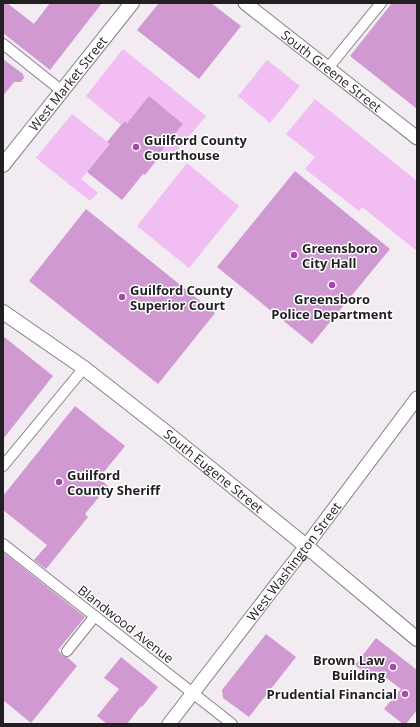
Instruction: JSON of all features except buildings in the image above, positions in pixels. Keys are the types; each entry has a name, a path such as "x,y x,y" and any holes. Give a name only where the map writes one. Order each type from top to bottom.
{"main road":[{"name":"West Market Street","path":"3,165 132,3"},
{"name":"South Eugene Street","path":"3,312 84,368 168,433 417,639"}],"street":[{"name":"South Greene Street","path":"245,3 417,138"},
{"path":"328,68 381,3"},
{"path":"3,44 62,91"},
{"path":"3,466 84,368"},
{"name":"West Washington Street","path":"169,724 306,546 417,398"},
{"name":"Blandwood Avenue","path":"3,544 232,724"},
{"path":"67,651 95,616"}],"shaded area":[{"path":"123,49 206,116 167,163 159,157 163,152 162,150 183,124 149,96 127,123 125,121 121,125 86,96"},
{"path":"267,60 300,86 270,123 238,96"},
{"path":"315,99 417,181 417,251 362,207 359,211 305,169 315,157 286,134"},
{"path":"72,114 110,144 81,179 98,193 90,201 36,158"},
{"path":"187,163 239,206 189,268 137,226"}],"place":[{"name":"Guilford County Courthouse","path":"136,147"},
{"name":"Greensboro City Hall","path":"294,255"},
{"name":"Greensboro Police Department","path":"332,285"},
{"name":"Guilford County Superior Court","path":"122,297"},
{"name":"Guilford County Sheriff","path":"59,482"},
{"name":"Brown Law Building","path":"393,667"},
{"name":"Prudential Financial","path":"405,694"}]}
